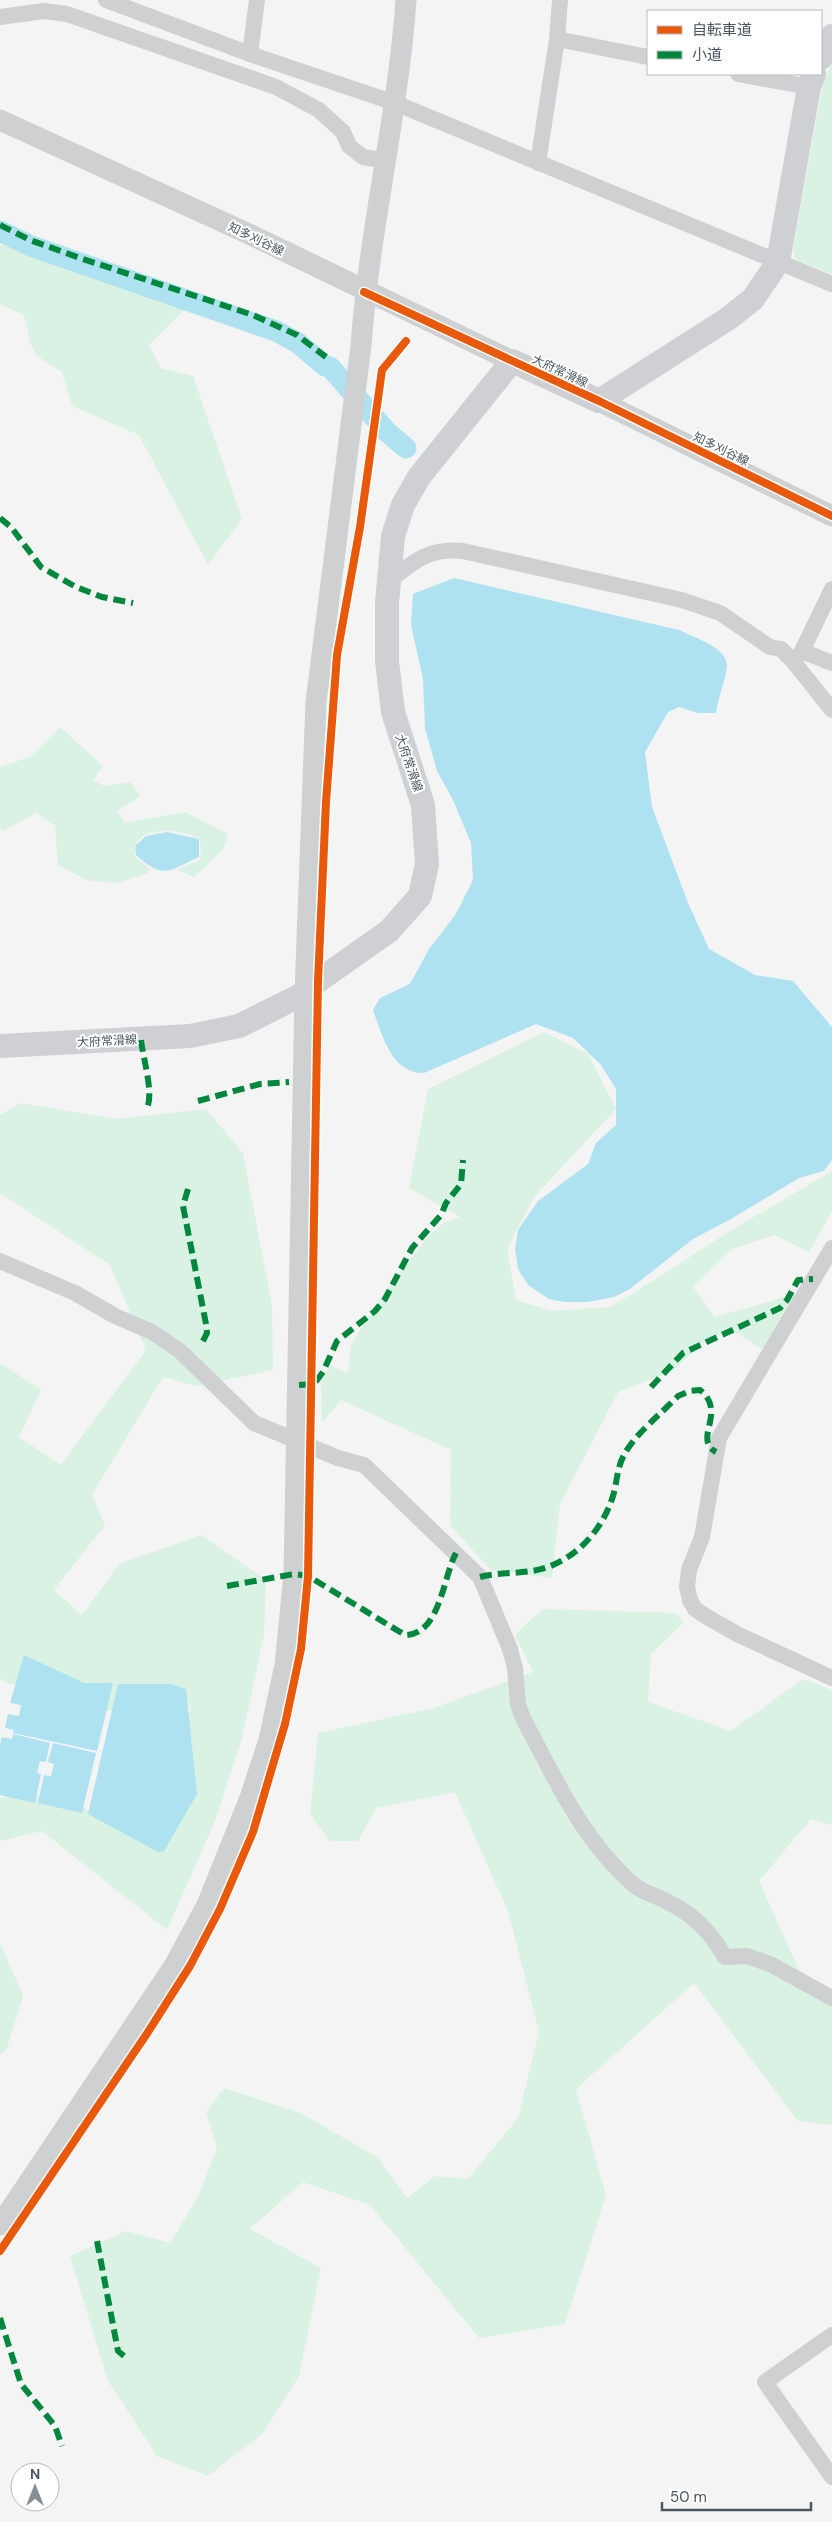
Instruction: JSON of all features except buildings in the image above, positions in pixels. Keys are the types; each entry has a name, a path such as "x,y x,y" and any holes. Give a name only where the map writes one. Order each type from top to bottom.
{"main road":[{"name":"大府常滑線","path":"0,1046 190,1036 238,1026 305,993 395,925 420,896 428,864 423,805 393,712 387,661 388,582 392,536 403,505 419,477 512,361 599,401 730,318 753,298 778,262 812,81"}],"street":[{"path":"106,0 250,54 395,103 832,284"},
{"path":"250,54 257,0"},
{"path":"0,2225 174,1966 207,1905 231,1849 269,1740 285,1665 294,1574 305,993 316,702 361,346 364,292 387,161 406,0"},
{"path":"538,163 557,39 560,0"},
{"path":"0,18 44,11 67,14 276,88 320,110 343,132 349,146 363,157 387,161"},
{"path":"557,39 647,57"},
{"path":"749,75 812,81"},
{"name":"知多刈谷線","path":"0,120 248,234 364,292 512,361"},
{"name":"知多刈谷線","path":"599,401 832,516"},
{"path":"388,582 413,561 434,551 463,551 682,600 720,613 770,647 798,656 832,663"},
{"path":"798,656 832,588"},
{"path":"798,656 832,710"},
{"path":"832,1248 719,1438 702,1537 690,1570 687,1587 690,1600 695,1609 707,1617 739,1635 832,1678"},
{"path":"0,1262 75,1293 115,1316 152,1332 180,1351 254,1423 338,1458 364,1465 480,1577 510,1650 515,1668 518,1705 524,1720 570,1807 595,1844 636,1887 679,1907 702,1924 714,1938 725,1957 747,1956 770,1964 832,1998"},
{"path":"832,2335 765,2382 832,2477"}],"green space":[{"path":"832,62 832,274 796,260 793,248 823,83"},
{"path":"18,244 190,304 149,345 161,368 193,376 242,519 208,565 139,435 72,406 62,372 43,360 34,350 24,315 0,304 0,245"},
{"path":"60,727 103,766 93,780 104,786 130,782 141,796 117,811 125,823 185,812 228,834 223,850 194,877 177,870 201,859 200,839 173,831 151,833 144,836 134,846 135,856 151,870 148,873 116,883 86,880 58,865 55,826 37,813 3,831 0,829 0,767 30,757"},
{"path":"544,1032 588,1054 616,1109 534,1197 507,1249 516,1300 552,1311 610,1307 730,1231 832,1171 832,1211 809,1252 775,1235 732,1249 693,1287 715,1317 792,1295 795,1299 762,1349 730,1329 701,1344 673,1371 618,1392 560,1504 552,1578 491,1570 450,1525 451,1450 341,1400 322,1423 321,1381 331,1366 348,1373 351,1344 385,1292 427,1238 445,1222 460,1217 409,1188 428,1089"},
{"path":"21,1103 115,1119 206,1109 243,1153 272,1306 273,1370 197,1386 163,1377 92,1495 105,1525 54,1590 82,1615 119,1564 201,1535 266,1580 264,1635 242,1738 215,1821 167,1930 42,1831 0,1841 0,1798 61,1792 111,1826 160,1822 191,1705 106,1711 7,1683 0,1678 0,1363 41,1390 19,1437 61,1465 146,1350 110,1265 0,1193 0,1115"},
{"path":"542,1609 674,1613 684,1622 651,1654 648,1702 731,1731 803,1679 832,1690 832,1825 811,1819 759,1881 810,1994 832,2006 832,2125 798,2121 694,1983 576,2089 606,2195 565,2324 479,2338 370,2205 303,2182 250,2229 321,2268 299,2376 263,2433 208,2476 157,2456 108,2381 70,2256 126,2231 170,2243 198,2197 217,2148 206,2113 224,2088 301,2113 378,2158 407,2198 435,2176 468,2179 518,2118 539,2032 508,1911 455,1792 376,1808 358,1841 329,1841 310,1813 318,1733 434,1708 533,1672 515,1635"},
{"path":"0,1943 23,1996 6,2051 0,2054"}],"water":[{"path":"454,578 679,630 709,644 722,654 726,660 727,667 716,713 698,713 679,707 668,712 645,752 652,807 688,903 709,949 755,975 793,981 832,1027 832,1160 824,1171 799,1178 731,1219 693,1239 630,1289 614,1297 588,1302 564,1302 549,1299 528,1285 518,1269 515,1249 518,1230 538,1201 588,1164 596,1143 616,1125 616,1089 601,1065 573,1038 536,1024 424,1073 413,1072 396,1060 390,1051 380,1031 373,1010 380,998 410,984 429,949 456,914 473,880 471,843 453,800 437,771 425,728 423,679 411,625 413,594"},
{"path":"167,832 199,839 199,857 166,871 153,868 136,855 135,846 146,836"},
{"path":"24,1655 84,1683 113,1683 97,1751 13,1733 14,1730 5,1728 8,1714 19,1716 21,1705 10,1703"},
{"path":"118,1684 171,1684 186,1689 197,1794 164,1851 158,1852 88,1814"},
{"path":"13,1734 50,1743 46,1762 40,1761 37,1773 41,1774 35,1803 0,1795 0,1745 2,1737 12,1739"},
{"path":"53,1743 96,1753 82,1813 38,1803 44,1775 51,1776 54,1764 48,1762"}],"waterway":[{"path":"0,231 31,246 276,331 298,343 325,366 330,367 387,432 406,448"}],"marked path":[{"path":"0,225 30,240 80,258 253,315 297,335 326,357"},
{"path":"0,518 11,527 41,567 76,587 102,597 133,603"},
{"path":"141,1040 149,1085 147,1108"},
{"path":"198,1101 260,1084 289,1082"},
{"path":"299,1385 314,1384 323,1372 337,1341 375,1311 385,1299 412,1248 441,1215 446,1203 461,1184 463,1160"},
{"path":"188,1189 183,1206 207,1333 201,1345"},
{"path":"651,1387 683,1353 780,1308 787,1300 798,1280 813,1279"},
{"path":"480,1577 548,1567 560,1562 580,1548 589,1539 609,1508 620,1465 629,1447 641,1432 678,1396 690,1391 700,1390 708,1398 711,1416 707,1440 710,1447 716,1452"},
{"path":"227,1586 294,1574 308,1576 405,1635 417,1632 426,1626 433,1615 456,1553"},
{"path":"97,2241 118,2351 124,2356"},
{"path":"0,2318 21,2384 55,2426 62,2446"}],"cycle path":[{"path":"364,292 599,401 832,516"},
{"path":"0,2251 148,2032 190,1966 220,1909 253,1832 285,1724 301,1649 308,1576 318,981 326,802 337,655 360,527 382,370 406,341"}]}
